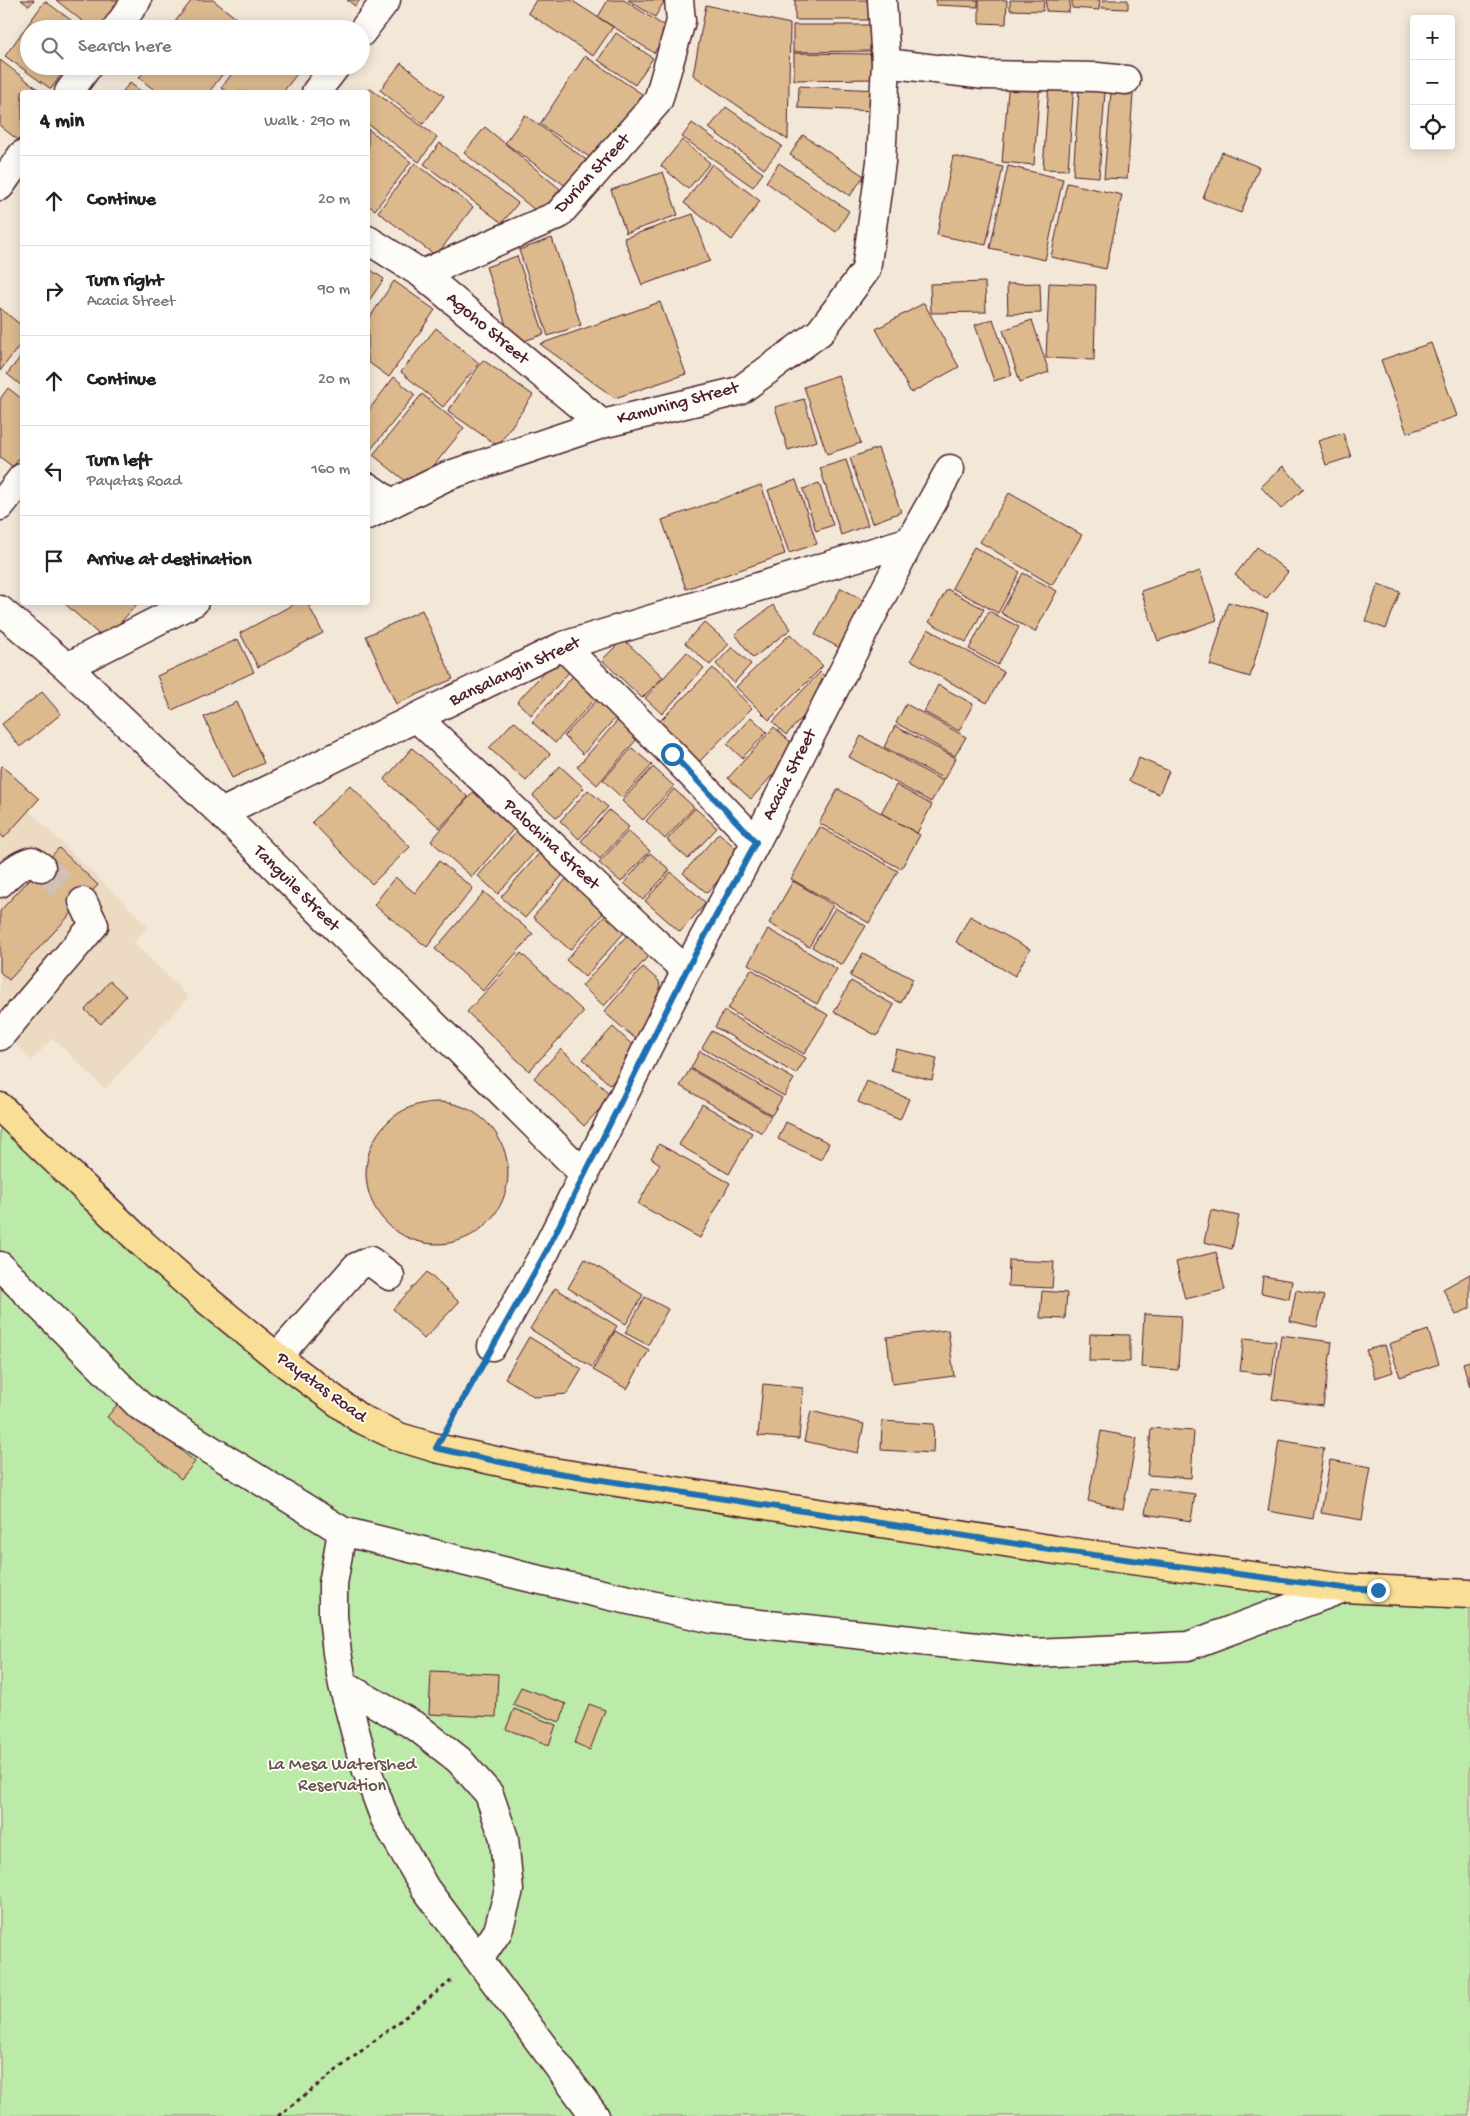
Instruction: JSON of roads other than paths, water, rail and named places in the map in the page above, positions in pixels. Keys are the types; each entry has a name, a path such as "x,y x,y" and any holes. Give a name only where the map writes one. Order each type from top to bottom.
{"main road":[{"name":"Payatas Road","path":"0,1108 150,1250 203,1297 277,1357 359,1418 400,1437 436,1448 533,1469 1056,1550 1344,1588 1470,1594"}],"street":[{"path":"123,20 137,0"},
{"path":"370,21 386,0"},
{"name":"Durian Street","path":"422,274 558,215 658,102 680,20 679,0"},
{"name":"Kamuning Street","path":"379,509 447,476 602,424 739,391 820,332 866,270 882,162 886,63 882,0"},
{"path":"886,63 985,76 1097,77 1126,80"},
{"path":"70,90 81,75"},
{"path":"318,90 329,75"},
{"path":"0,186 20,158"},
{"name":"Agoho Street","path":"370,241 422,274 602,424"},
{"name":"Acacia Street","path":"492,1346 546,1252 686,971 756,842 910,541 950,469"},
{"path":"0,506 20,481"},
{"path":"370,491 379,509"},
{"name":"Bansalangin Street","path":"221,813 563,646 910,541"},
{"path":"67,667 188,605"},
{"name":"Tanguile Street","path":"0,610 67,667 221,813 585,1175"},
{"path":"563,646 672,754 756,842"},
{"name":"Palochina Street","path":"417,718 686,971"},
{"path":"0,883 16,867 23,864 32,861 41,867"},
{"path":"0,1036 94,925 83,902"},
{"path":"277,1357 356,1267 370,1261 390,1276"},
{"path":"0,1266 140,1406 342,1531 527,1577 713,1619 1034,1653 1188,1646 1344,1588"},
{"path":"342,1531 333,1584 333,1616 337,1653 343,1685 362,1757 385,1819 425,1888 595,2116"},
{"path":"343,1685 417,1727 459,1760 489,1794 504,1838 509,1890 498,1931 479,1959"}],"tunnel":[{"path":"41,867 83,902"}],"park label":[{"name":"La Mesa Watershed Reservation","path":"342,1775"}]}
